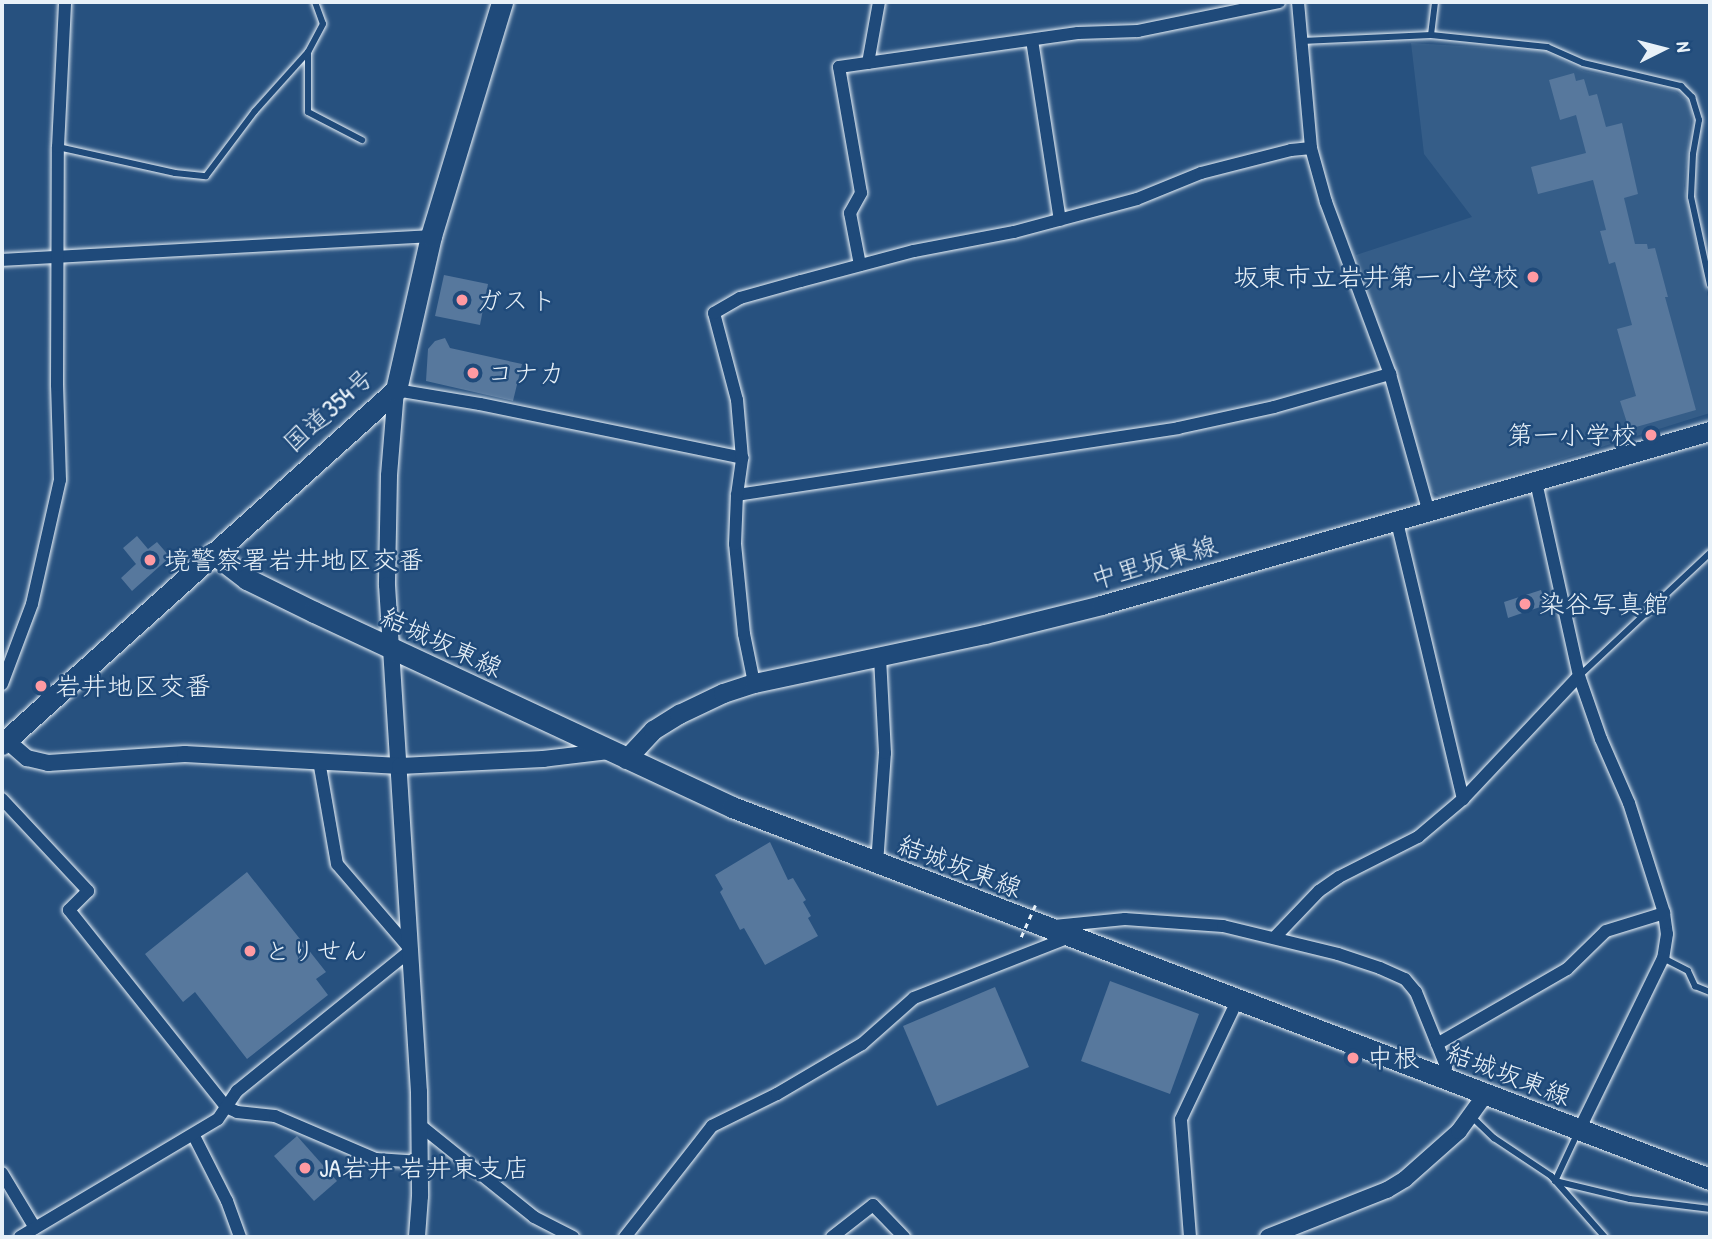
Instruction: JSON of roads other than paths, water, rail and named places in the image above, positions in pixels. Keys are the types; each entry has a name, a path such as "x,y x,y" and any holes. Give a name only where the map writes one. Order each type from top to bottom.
{"main road":[{"name":"国道354号","path":"3,739 396,390 431,236 502,2"},
{"name":"中里坂東線","path":"618,755 659,725 723,692 985,634 1101,604 1710,431"},
{"name":"結城坂東線","path":"213,553 247,579 732,807 1044,928 1710,1179"}],"street":[{"path":"2,684 32,604 60,480 61,429 57,385 58,147 65,2"},
{"path":"868,63 878,2"},
{"path":"860,265 850,213 861,193 839,67 1078,33 1138,31 1279,2"},
{"path":"1298,2 1311,148 1326,202 1390,374 1429,513"},
{"path":"1032,40 1060,220"},
{"path":"754,683 744,634 736,544 737,495 742,458 737,400 713,313 740,298 860,265 1060,220 1137,199 1202,173 1291,149 1311,148"},
{"path":"2,260 431,236"},
{"path":"737,495 1178,428 1274,407 1390,374"},
{"path":"417,1237 421,1126 391,649 387,538 396,390 480,404 742,458"},
{"path":"1536,482 1579,676 1601,739 1629,803 1664,913 1667,934 1663,958 1579,1130"},
{"path":"1396,522 1463,799"},
{"path":"877,864 885,753 880,656"},
{"path":"1275,937 1319,891 1339,877 1418,838 1463,799 1579,676"},
{"path":"3,739 27,758 48,763 185,754 400,766 618,755"},
{"path":"319,761 337,864 411,950"},
{"path":"2,799 88,891 69,910 226,1107 237,1112 275,1116 376,1158 421,1162"},
{"path":"1437,1044 1567,969 1606,931 1664,913"},
{"path":"1044,928 1125,919 1223,926 1348,957 1405,979 1416,992 1446,1066 1445,1080"},
{"path":"625,1237 712,1126 776,1094 862,1044 914,998 1070,937"},
{"path":"20,1237 194,1136 218,1119 237,1091 411,950"},
{"path":"1190,1237 1181,1119 1237,1001"},
{"path":"1268,1237 1396,1184 1440,1150 1471,1116 1485,1094"},
{"path":"421,1126 534,1217 573,1237"},
{"path":"194,1136 227,1201 240,1237"},
{"path":"2,1173 35,1228"},
{"path":"832,1237 873,1205 904,1237"}],"lane":[{"path":"58,147 175,173 206,176 255,111 308,52 323,24 315,2"},
{"path":"1431,35 1435,2"},
{"path":"1301,41 1431,35 1547,47 1583,63 1681,86 1692,97 1699,120 1693,154 1691,197 1710,285"},
{"path":"308,52 308,112 362,139"},
{"path":"1579,676 1710,553"},
{"path":"1663,958 1688,971 1695,986 1710,992"},
{"path":"1471,1116 1494,1138 1555,1181 1605,1237"},
{"path":"1555,1181 1579,1130"},
{"path":"1555,1181 1630,1199 1710,1209"}],"place":[{"name":"坂東市立岩井第一小学校","path":"1533,277"},
{"name":"ガスト","path":"462,300"},
{"name":"コナカ","path":"473,373"},
{"name":"第一小学校","path":"1651,435"},
{"name":"境警察署岩井地区交番","path":"150,560"},
{"name":"染谷写真館","path":"1525,604"},
{"name":"岩井地区交番","path":"41,686"},
{"name":"とりせん","path":"250,951"},
{"name":"中根","path":"1353,1058"},
{"name":"JA岩井 岩井東支店","path":"305,1168"}]}
